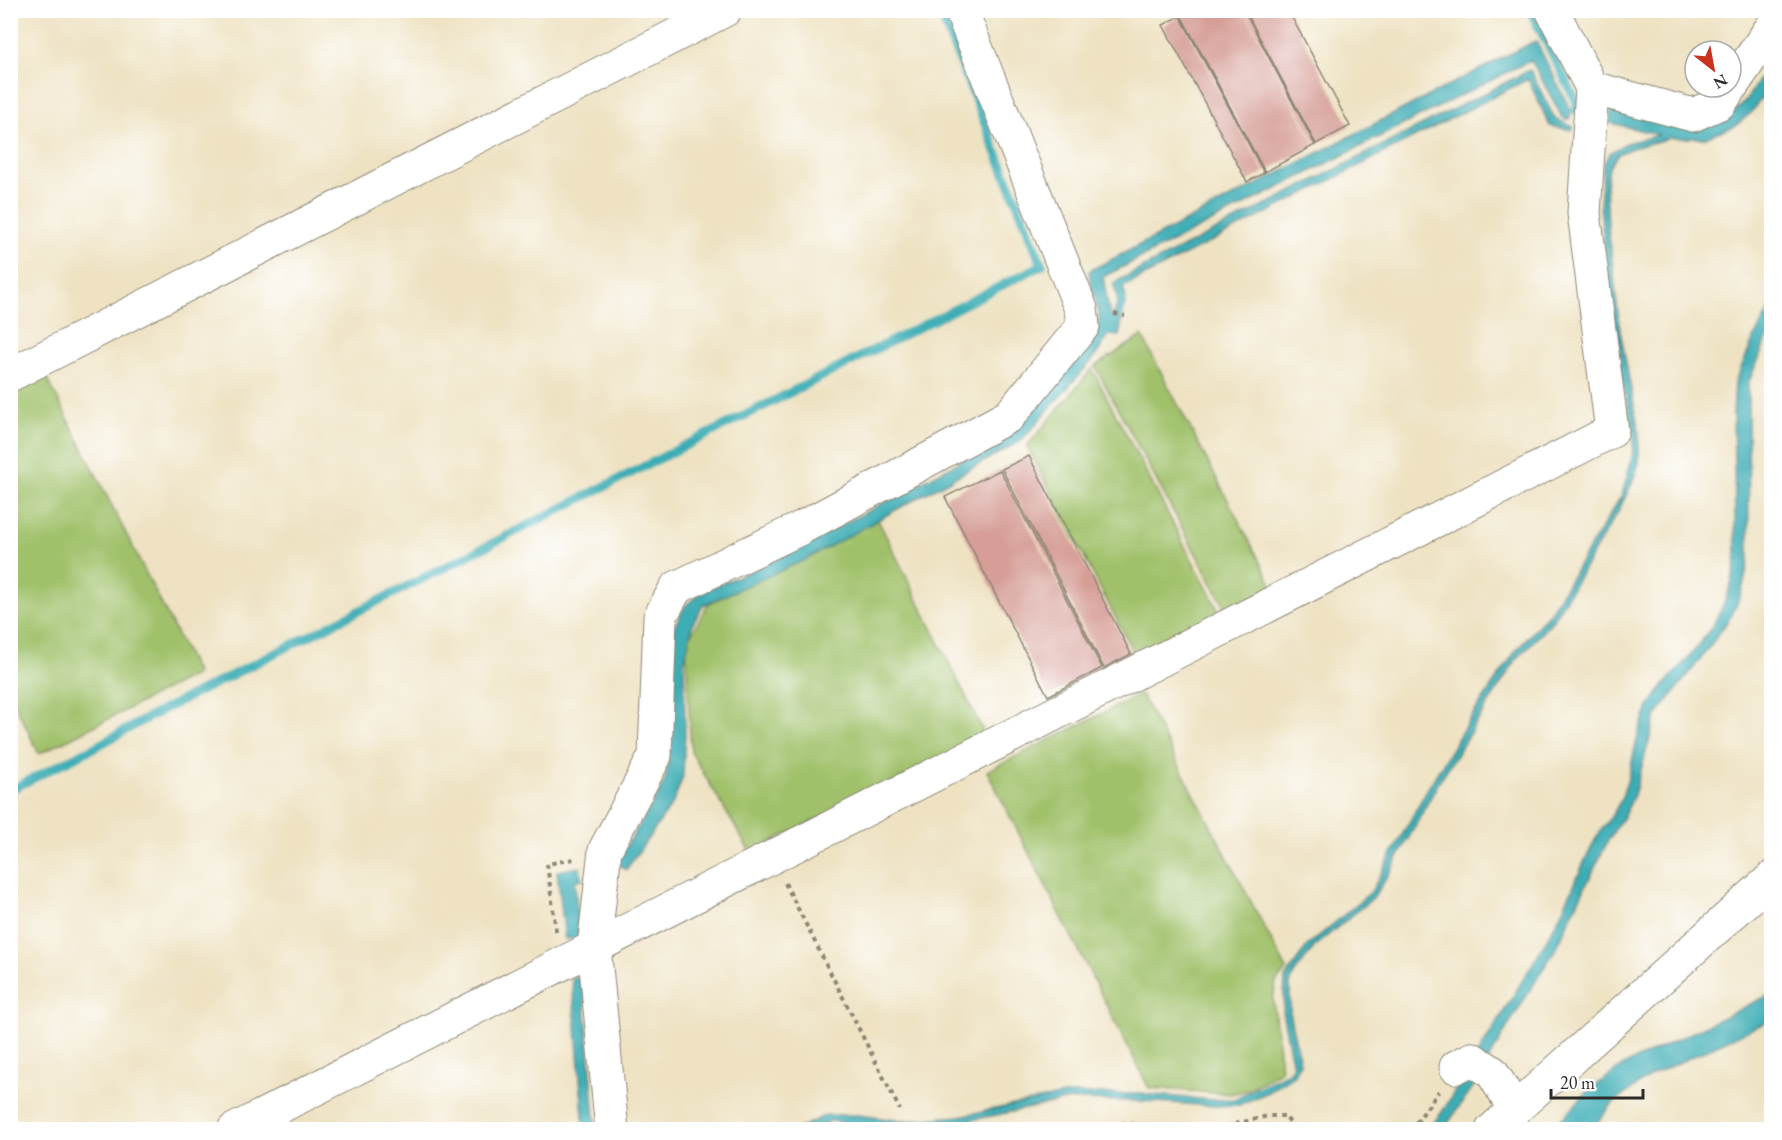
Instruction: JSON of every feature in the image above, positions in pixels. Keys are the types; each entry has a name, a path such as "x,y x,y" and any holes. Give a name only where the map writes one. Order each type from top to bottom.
{"street":[{"path":"10,375 725,10"},
{"path":"612,1130 594,947 604,854 655,756 660,617 676,588 801,528 1009,416 1083,326 1081,309 961,10"},
{"path":"234,1130 1611,431 1584,213 1592,88 1551,10"},
{"path":"1592,88 1693,115 1720,103 1772,27"},
{"path":"1473,1066 1503,1118 1772,878"}],"path":[{"path":"560,964 547,864 604,854"},
{"path":"772,857 900,1110"},
{"path":"1411,1130 1473,1066"},
{"path":"1209,1130 1268,1116 1285,1116 1295,1130"},
{"path":"1122,1123 1197,1130"}],"green space":[{"path":"1142,336 1275,590 1228,613 1095,366"},
{"path":"1092,369 1223,619 1138,661 1027,446"},
{"path":"43,370 197,674 39,754 11,696 11,386"},
{"path":"878,520 986,737 750,852 691,752 686,644 708,604"},
{"path":"1141,694 1287,970 1276,982 1273,999 1281,1070 1248,1090 1230,1094 1149,1088 987,771"}],"water":[{"path":"1536,41 1571,111 1570,118 1566,120 1561,115 1531,60 1103,277 1110,316 1113,316 1117,303 1113,283 1530,70 1555,119 1574,127 1572,130 1550,126 1528,79 1123,287 1126,298 1119,336 1109,335 1094,358 1021,441 807,559 703,605 693,623 684,663 683,776 673,803 626,870 616,862 654,802 665,780 671,743 674,627 685,606 702,592 773,561 820,537 1003,438 1097,332 1099,315 1089,271"},
{"path":"1771,59 1771,83 1752,112 1735,126 1705,138 1670,138 1632,148 1618,154 1609,167 1606,185 1608,227 1620,330 1639,433 1639,463 1619,510 1553,620 1516,660 1439,782 1374,897 1315,946 1294,974 1290,984 1290,1017 1300,1063 1295,1075 1266,1093 1239,1105 1070,1100 967,1121 924,1127 877,1126 830,1121 815,1129 796,1130 826,1115 859,1115 901,1121 960,1116 1069,1094 1140,1094 1214,1100 1234,1099 1291,1071 1293,1067 1283,1016 1285,978 1307,946 1371,892 1425,793 1464,728 1515,652 1550,612 1622,495 1632,458 1634,435 1614,341 1600,206 1603,165 1610,153 1626,143 1660,135 1607,122 1613,109 1732,114 1747,99"},
{"path":"1771,307 1771,332 1748,384 1749,562 1741,594 1732,615 1656,716 1634,795 1609,839 1558,945 1475,1084 1444,1129 1428,1130 1442,1112 1529,969 1557,921 1592,845 1616,809 1628,779 1645,714 1663,687 1705,636 1723,606 1736,560 1733,414 1735,382 1755,336"},
{"path":"580,867 582,879 575,881 579,939 565,939 557,871"},
{"path":"572,978 583,979 596,1129 584,1129"},
{"path":"1771,994 1771,1020 1652,1075 1613,1103 1592,1129 1552,1129 1585,1094 1621,1067"}],"building":[{"path":"1189,10 1244,10 1315,145 1265,172 1181,15"},
{"path":"1245,10 1288,10 1350,126 1316,144"},
{"path":"1180,16 1264,173 1247,182 1163,25"},
{"path":"1029,456 1131,654 1104,668 1002,469"},
{"path":"1000,470 1102,668 1048,696 945,497"}],"waterway":[{"path":"10,790 151,716 1042,265 939,10"},
{"path":"1530,10 1577,103 1576,110"}]}
